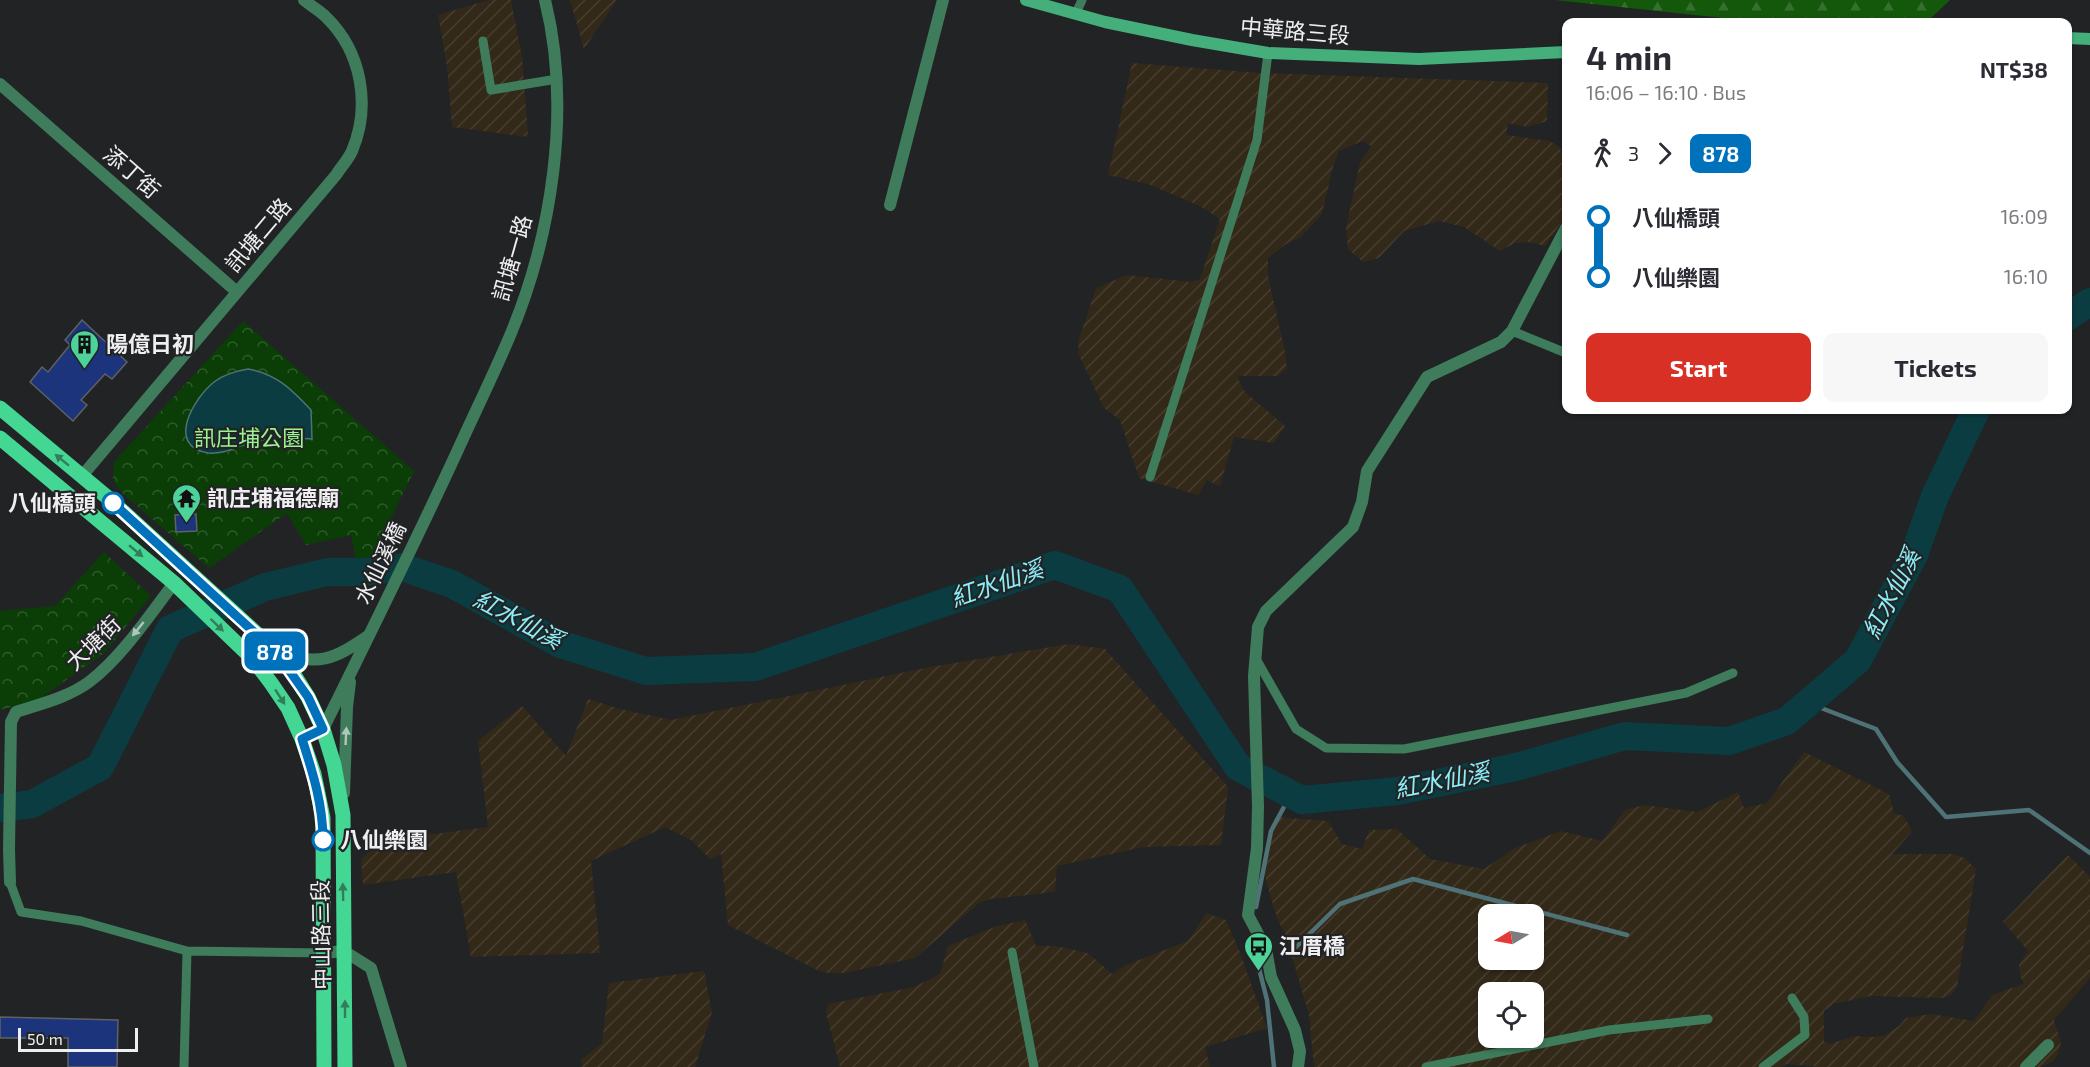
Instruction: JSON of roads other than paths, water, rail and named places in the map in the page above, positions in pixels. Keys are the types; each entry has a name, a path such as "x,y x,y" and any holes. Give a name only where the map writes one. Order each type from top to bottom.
{"main road":[{"name":"中華路三段","path":"1026,0 1105,22 1268,53 1419,59 1562,52"},
{"path":"2072,38 2090,39"},
{"path":"0,408 82,476"},
{"path":"0,438 178,587"},
{"name":"中山路三段","path":"82,476 272,648 308,697 323,729 334,765 343,815 345,1067"},
{"name":"中山路三段","path":"178,587 252,658 271,683 288,708 314,774 323,818 324,1067"}],"street":[{"name":"訊塘二路","path":"82,476 336,175 351,153 361,126 362,95 357,66 343,37 326,17 304,0"},
{"name":"訊塘一路","path":"430,510 509,337 528,283 546,216 556,147 557,79 551,22 545,0"},
{"path":"890,205 943,0"},
{"name":"添丁街","path":"0,84 237,292"},
{"path":"1298,1067 1300,1051 1295,1030 1271,977 1266,949 1248,915 1257,848 1254,676 1258,627 1266,611 1353,527 1362,502 1367,471 1427,377 1501,342 1512,331 1562,236"},
{"name":"水仙溪橋","path":"369,635 430,510"},
{"name":"大塘街","path":"10,882 11,722 16,712 57,699 88,682 119,652 178,587"},
{"path":"272,648 298,659 316,661 334,656 369,635"},
{"path":"302,739 323,729 369,635"},
{"path":"343,815 347,707 352,670"},
{"path":"324,953 344,951 370,968 401,1067"},
{"path":"2026,1067 2048,1046"}],"lane":[{"path":"1076,13 1082,0"},
{"path":"483,41 491,90 557,79"},
{"path":"1150,477 1257,140 1268,53"},
{"path":"1512,331 1562,351"},
{"path":"1255,657 1296,729 1326,748 1404,749 1686,693 1733,674"},
{"path":"10,882 21,912 81,921 187,951 324,953"},
{"path":"184,1067 187,951"},
{"path":"1012,952 1034,1067"},
{"path":"1763,1067 1805,1035 1804,1017 1792,998"},
{"path":"1426,1067 1609,1030 1708,1019"}],"water":[{"path":"248,369 276,379 311,410 312,439 264,440 215,453 195,449 188,441 186,432 187,421 199,399 206,389 218,379 230,373"}],"waterway":[{"name":"紅水仙溪","path":"2072,314 2090,302"},
{"name":"紅水仙溪","path":"0,808 32,804 100,767 170,629 265,587 327,572 365,572 402,567 452,584 560,644 646,671 755,667 1055,565 1120,589 1238,767 1302,800 1397,791 1516,767 1625,736 1729,741 1787,721 1858,660 1914,555 1935,496 1974,414"},
{"path":"1808,703 1876,729 1897,762 1946,817 2029,810 2090,853"},
{"path":"1256,907 1271,831 1291,794"},
{"path":"1282,955 1291,952 1340,904 1413,879 1627,935"},
{"path":"1251,937 1267,1000 1274,1067"}],"place":[{"name":"陽億日初","path":"85,370"},
{"name":"八仙橋頭","path":"113,503"},
{"name":"訊庄埔福德廟","path":"186,524"},
{"name":"八仙樂園","path":"323,840"},
{"name":"江厝橋","path":"1258,972"}],"park label":[{"name":"訊庄埔公園","path":"249,438"}]}
